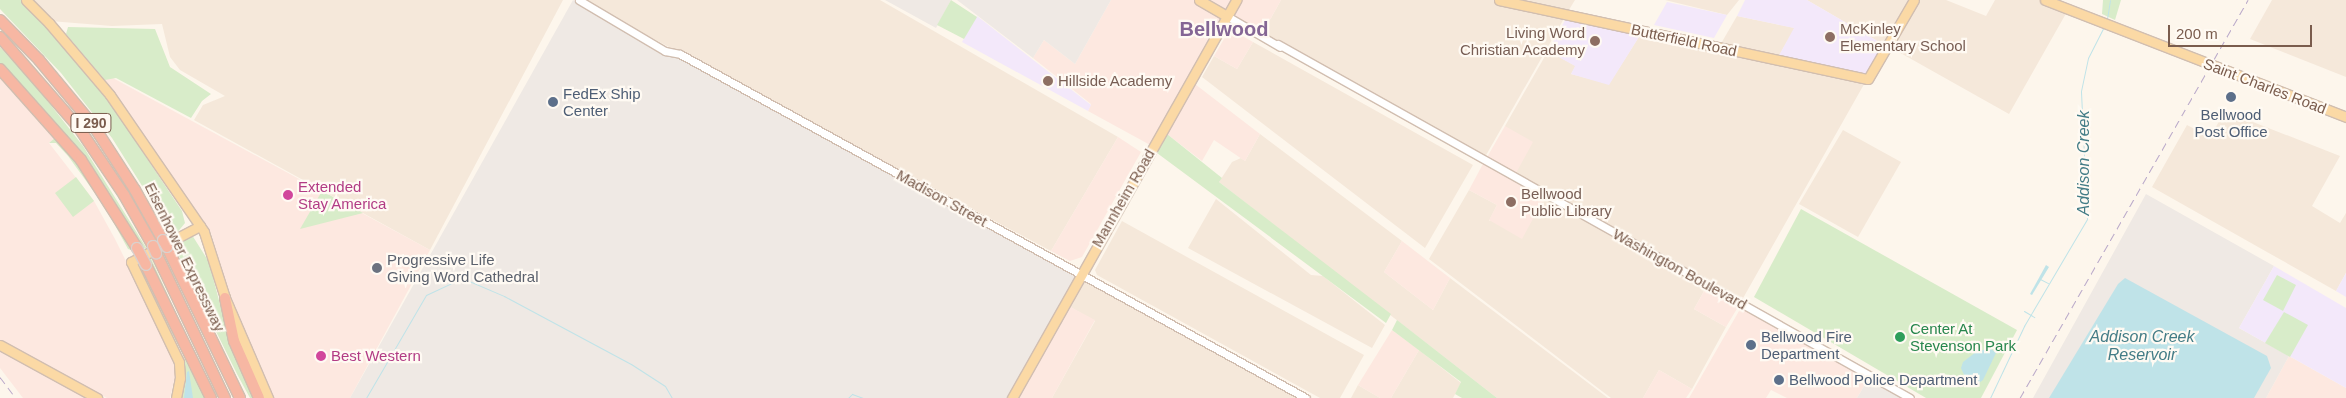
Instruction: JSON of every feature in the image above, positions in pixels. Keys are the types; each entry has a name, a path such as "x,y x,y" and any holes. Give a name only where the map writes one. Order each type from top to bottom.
{"highway":[{"name":"Eisenhower Expressway","path":"0,20 44,66 93,126 132,184 165,244 240,398"},
{"name":"Eisenhower Expressway","path":"0,37 79,128 124,195 155,249 225,398"},
{"path":"0,69 81,160 146,264 211,398"},
{"path":"225,298 234,341 259,398"}],"main road":[{"path":"26,0 50,23 110,95 189,212 216,271 225,298 268,398"},
{"name":"Washington Boulevard","path":"1199,0 1227,16"},
{"name":"Mannheim Road","path":"1012,398 1236,0"},
{"name":"Butterfield Road","path":"1499,0 1868,79 1914,0"},
{"name":"Saint Charles Road","path":"2045,0 2346,117"},
{"path":"183,234 189,212"},
{"path":"176,398 180,378 179,362 131,262 196,228"},
{"path":"0,345 97,398"}],"street":[{"name":"Madison Street","path":"579,0 666,51 680,54 1306,398"},
{"name":"Washington Boulevard","path":"1227,16 1910,398"}],"shaded area":[{"path":"28,0 563,0 430,250 194,120 203,105 225,96 180,70 170,57 162,24 112,26 50,21"},
{"path":"573,0 1077,274 1008,398 350,398"},
{"path":"581,0 880,0 1118,137 1051,251"},
{"path":"885,0 951,0 936,28"},
{"path":"957,0 1111,0 1075,64 1044,40 1033,58"},
{"path":"1111,0 1198,0 1226,16 1152,146 1088,111 1091,104 1033,58 1044,40 1075,64"},
{"path":"1201,0 1235,0 1227,14"},
{"path":"1238,0 1281,0 1262,34 1229,15"},
{"path":"1281,0 1497,0 1566,15 1485,157 1262,34"},
{"path":"1506,0 1575,0 1567,13"},
{"path":"1665,0 1739,0 1727,15"},
{"name":"McKinley Elementary School","path":"1745,0 1807,0 1886,46 1868,78 1777,59 1794,28 1737,16"},
{"path":"1807,0 1913,0 1886,46"},
{"path":"1914,0 1946,0 1986,16 1995,0 2043,0 2068,10 2009,114 1888,46"},
{"path":"2272,0 2346,0 2346,77 2250,39"},
{"path":"1667,2 1727,15 1714,38 1654,25"},
{"name":"Living Word Christian Academy","path":"1568,15 1642,32 1609,85 1571,74 1575,66 1548,51"},
{"name":"Hillside Academy","path":"977,16 1091,105 1088,111 962,42"},
{"path":"1737,16 1795,28 1777,59 1719,47"},
{"path":"1233,31 1253,42 1237,69 1214,56 1227,34"},
{"path":"1642,32 1867,79 1742,300 1515,175 1505,126 1548,51 1576,66 1571,74 1609,84"},
{"path":"1253,42 1473,165 1425,248 1202,77 1214,56 1237,69"},
{"path":"0,76 56,137 49,143 94,201 115,239 173,356 176,372 170,398 107,398 0,340"},
{"path":"111,77 430,250 350,398 270,398 240,330 211,233 105,80"},
{"path":"1191,81 1260,134 1245,161 1214,140 1202,161 1163,131"},
{"path":"2225,111 2340,156 2312,206 2340,223 2346,213 2346,273 2336,291 2152,187 2187,125 2210,137"},
{"path":"1505,126 1533,142 1515,175 1486,159"},
{"path":"1843,130 1901,162 1858,237 1799,204"},
{"path":"1260,134 1402,241 1384,272 1433,310 1450,278 1608,398 1497,398 1219,182 1232,162 1241,158 1245,161"},
{"path":"1118,137 1141,152 1082,257 1070,261 1051,251"},
{"path":"1485,160 1546,195 1522,239 1489,220 1497,205 1469,190"},
{"path":"1469,190 1497,205 1489,221 1546,195 1708,284 1694,309 1726,327 1692,389 1659,370 1643,398 1611,398 1429,259"},
{"path":"2146,194 2274,266 2239,328 2289,356 2266,398 2033,398"},
{"path":"1216,199 1311,275 1323,276 1385,325 1372,348 1188,248"},
{"path":"1122,221 1364,355 1340,398 1320,398 1097,275 1095,270"},
{"path":"1402,241 1450,278 1433,310 1384,272"},
{"path":"2274,266 2346,308 2346,388 2239,328"},
{"path":"2346,273 2346,297 2336,291"},
{"path":"1081,275 1304,398 1052,398 1095,321 1065,304"},
{"path":"1708,284 1741,302 1726,327 1694,309"},
{"path":"1065,304 1095,320 1052,398 1013,398"},
{"path":"1743,304 1870,376 1857,398 1787,398 1771,390 1766,398 1689,398"},
{"path":"1392,330 1419,350 1391,398 1380,398 1358,385"},
{"path":"0,347 92,398 23,398 0,368"},
{"path":"1419,350 1461,383 1453,398 1391,398"},
{"path":"2289,356 2346,388 2346,398 2266,398"},
{"path":"1659,370 1692,389 1686,398 1643,398"},
{"path":"1870,376 1908,398 1857,398"},
{"path":"1358,385 1380,398 1351,398"}],"green space":[{"path":"0,0 21,0 98,85 182,211 185,223 176,234 170,238 151,200 112,138 61,73 0,9"},
{"path":"951,0 977,17 964,39 937,25"},
{"path":"2103,0 2121,0 2115,20 2102,14"},
{"path":"68,27 155,29 170,67 211,94 202,101 191,118 116,78 105,80 66,34"},
{"path":"0,47 35,85 83,146 147,249 141,247 89,164 0,63"},
{"path":"1167,134 1222,178 1219,182 1391,314 1386,323 1157,153"},
{"path":"56,137 87,177 134,251 128,249 105,207 68,156 56,143 49,143"},
{"path":"76,177 94,201 73,217 55,193"},
{"path":"322,191 363,213 300,229"},
{"path":"1801,209 2017,330 1981,398 1926,398 1754,297"},
{"path":"192,235 209,262 222,312 256,398 250,398 237,374 173,244"},
{"path":"150,256 217,398 215,398 148,261"},
{"path":"140,264 141,267 181,351 139,272"},
{"path":"2277,275 2296,285 2283,311 2263,300"},
{"path":"2284,312 2308,325 2290,357 2265,343"},
{"path":"1397,320 1497,398 1462,398 1455,394 1461,382 1392,330"},
{"path":"182,356 205,398 182,398 185,371"}],"water":[{"path":"2046,265 2049,267 2032,295 2030,294"},
{"name":"Addison Creek Reservoir","path":"2125,278 2267,356 2271,368 2254,398 2049,398 2118,284"},
{"path":"1990,348 1996,353 1983,380 1976,385 1965,377 1961,368 1963,362 1976,352"},
{"path":"189,371 193,398 184,398 187,372"}],"waterway":[{"name":"Addison Creek","path":"2107,19 2110,0"},
{"name":"Addison Creek","path":"1990,398 2024,326 2087,219 2081,91 2088,58 2104,27"},
{"path":"366,398 426,295 462,278 504,296 631,364 665,386 672,398"},
{"path":"2040,279 2048,283"},
{"name":"Addison Creek","path":"2024,311 2034,317"},
{"path":"848,398 852,394 863,398"}],"railway":[{"path":"2020,398 2248,0"},
{"path":"0,377 16,398"}],"place":[{"name":"McKinley Elementary School","path":"1830,37"},
{"name":"Living Word Christian Academy","path":"1595,41"},
{"name":"Hillside Academy","path":"1048,81"},
{"name":"Bellwood Post Office","path":"2231,97"},
{"name":"FedEx Ship Center","path":"553,102"},
{"name":"Extended Stay America","path":"288,195"},
{"name":"Bellwood Public Library","path":"1511,202"},
{"name":"Progressive Life Giving Word Cathedral","path":"377,268"},
{"name":"Center At Stevenson Park","path":"1900,337"},
{"name":"Bellwood Fire Department","path":"1751,345"},
{"name":"Best Western","path":"321,356"},
{"name":"Bellwood Police Department","path":"1779,380"}],"district":[{"name":"Bellwood","path":"1224,29"}]}
